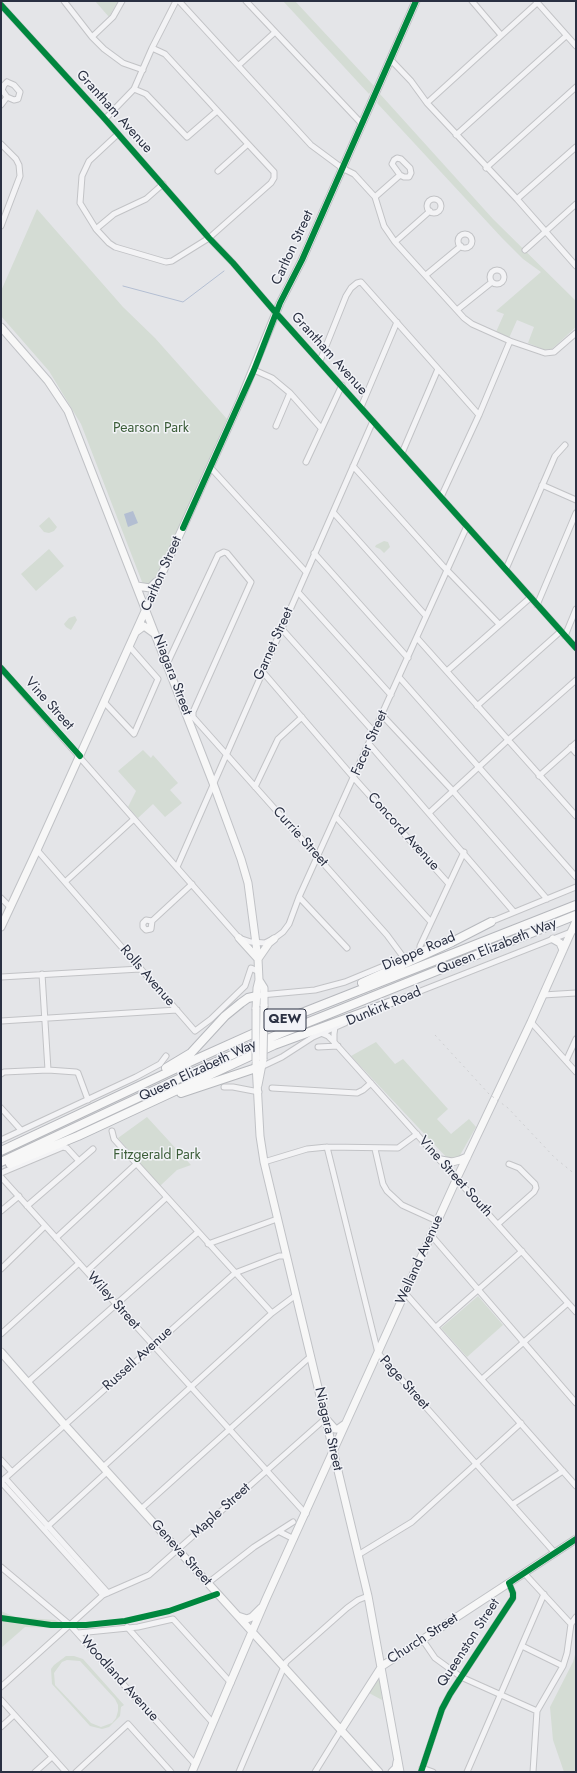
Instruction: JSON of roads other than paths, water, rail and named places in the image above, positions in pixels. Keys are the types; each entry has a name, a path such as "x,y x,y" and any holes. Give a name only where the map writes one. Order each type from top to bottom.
{"highway":[{"name":"Queen Elizabeth Way","path":"1,1151 192,1061 304,1012 576,905"},
{"name":"Queen Elizabeth Way","path":"1,1162 189,1074 279,1034 574,918"},
{"path":"304,1012 346,990 452,942 491,922"},
{"path":"84,1111 100,1101 171,1065 190,1053 230,1011 248,998 261,995"},
{"path":"1,1166 78,1136 274,1045 397,1000"},
{"path":"146,1104 259,1064"}],"main road":[{"name":"Carlton Street","path":"1,927 80,756 254,370 276,313 302,260 416,1"},
{"name":"Niagara Street","path":"1,327 48,381 68,411 213,783 241,859 248,884 257,942 261,995 264,1006 259,1064 256,1080 258,1089 260,1136 264,1162 286,1256 312,1356 333,1452 368,1596 382,1666 397,1762 400,1772"},
{"path":"137,586 150,588 158,581"},
{"path":"136,632 144,626 156,636"},
{"name":"Welland Avenue","path":"266,1599 306,1514 437,1221 531,1022 562,950 574,931 574,918"},
{"path":"239,938 258,959 269,943 274,939"},
{"path":"552,939 560,943 562,950"},
{"name":"Niagara Street","path":"259,1064 256,1009 261,995"},
{"path":"441,1160 452,1162 467,1156"},
{"name":"Geneva Street","path":"1,1352 177,1550 379,1772"},
{"path":"326,1418 330,1424 338,1429 348,1419"},
{"path":"509,1584 576,1539"},
{"name":"Church Street","path":"342,1730 382,1666 509,1584"},
{"path":"237,1615 247,1619 252,1617 258,1612 266,1599"},
{"path":"192,1772 266,1599"},
{"path":"392,1772 396,1768 397,1762"}],"street":[{"path":"64,1 92,37 112,56 123,63 143,70"},
{"path":"92,37 113,17 122,1"},
{"path":"105,119 134,89 152,48 176,1"},
{"path":"179,1 311,145 342,168 354,174 375,197 384,226 395,242 457,310 472,324 510,340 550,354 576,333"},
{"path":"246,1 274,33 362,124"},
{"path":"472,1 501,35"},
{"path":"427,103 536,2 576,46"},
{"name":"Grantham Avenue","path":"1,5 105,119 209,238 233,263 576,648"},
{"path":"239,65 274,33"},
{"path":"456,135 566,36"},
{"path":"118,134 89,161 82,176 80,203 96,229 114,247 166,262 172,261 209,238 271,183 274,178 274,172 165,54 152,48"},
{"path":"391,60 411,81 427,103 576,266"},
{"path":"486,168 576,87"},
{"path":"134,89 146,94 187,137 217,111"},
{"path":"1,105 7,97"},
{"path":"1,144 16,159 19,165 20,176 1,226"},
{"path":"218,171 248,144"},
{"path":"516,199 576,147"},
{"path":"375,197 400,175"},
{"path":"96,229 114,214 146,199 163,184"},
{"path":"526,250 576,204"},
{"path":"395,242 430,211"},
{"path":"426,276 460,246"},
{"path":"320,361 346,296 357,283 361,282 479,415"},
{"path":"457,310 492,282"},
{"path":"360,407 397,322"},
{"path":"441,497 479,415 510,340"},
{"path":"402,453 438,369"},
{"path":"254,370 272,378 290,393 321,428"},
{"path":"306,462 342,386"},
{"path":"276,426 290,393"},
{"name":"Garnet Street","path":"177,867 314,553 374,421"},
{"path":"506,569 555,456 565,445"},
{"path":"353,466 447,570 499,624"},
{"path":"210,467 306,572"},
{"path":"542,485 576,500"},
{"path":"333,512 426,616"},
{"path":"538,605 576,514"},
{"name":"Facer Street","path":"274,939 283,932 289,924 299,897 467,526"},
{"name":"Currie Street","path":"167,664 218,555 224,552 227,553 251,582 193,712 193,717 225,755 387,935 404,958"},
{"path":"314,553 408,658"},
{"path":"298,592 391,695"},
{"path":"446,671 531,597"},
{"path":"478,706 563,634 576,609"},
{"path":"281,628 374,732"},
{"path":"417,638 576,816"},
{"path":"104,702 134,734 158,680 129,646"},
{"name":"Vine Street","path":"1,668 239,938"},
{"name":"Concord Avenue","path":"262,671 354,778 449,884"},
{"path":"399,677 576,877"},
{"path":"429,813 479,766 576,680"},
{"path":"382,714 453,791 547,899"},
{"path":"255,787 278,739 302,717"},
{"path":"539,776 576,743"},
{"path":"369,744 464,852 514,912"},
{"path":"571,747 576,753"},
{"path":"336,817 431,922"},
{"path":"65,882 134,819"},
{"name":"Rolls Avenue","path":"37,850 195,1031 227,1004 245,986 251,968 259,972"},
{"path":"420,951 420,946 464,852"},
{"path":"152,921 192,884"},
{"name":"Dieppe Road","path":"261,995 289,994 335,985 354,979 576,887"},
{"path":"299,897 347,948"},
{"path":"1,898 10,907"},
{"name":"Dunkirk Road","path":"259,1064 278,1059 306,1040 320,1033 397,1000 574,931"},
{"path":"239,938 257,942 265,942 274,939"},
{"path":"1,977 140,969"},
{"path":"42,974 48,1070"},
{"path":"543,995 576,993"},
{"path":"1,1021 177,1010"},
{"path":"531,1022 576,1072"},
{"path":"318,1047 336,1044 334,1034 336,1027"},
{"name":"Vine Street South","path":"320,1033 328,1036 336,1044 576,1312"},
{"path":"566,1061 576,1039"},
{"path":"1,1140 88,1100 160,1064 166,1056"},
{"path":"1,1074 4,1072 48,1070 78,1073 88,1100"},
{"path":"272,1088 357,1093 371,1083"},
{"path":"224,1087 258,1089"},
{"path":"1,1108 22,1130"},
{"path":"112,1131 114,1139 197,1233 272,1313"},
{"path":"264,1162 307,1149 327,1147 375,1149 398,1148 417,1134"},
{"path":"1,1173 66,1147 79,1161"},
{"name":"Page Street","path":"327,1147 378,1353 555,1554"},
{"path":"27,1206 93,1149"},
{"path":"375,1149 386,1191 402,1205 437,1221"},
{"path":"56,1238 136,1164"},
{"path":"498,1224 534,1192 536,1188 519,1168 509,1164"},
{"name":"Wiley Street","path":"1,1177 306,1514"},
{"path":"1,1211 18,1196"},
{"path":"87,1272 166,1198"},
{"path":"208,1244 277,1219"},
{"path":"1,1269 45,1226"},
{"path":"28,1382 197,1233"},
{"path":"431,1235 576,1403"},
{"path":"436,1327 522,1251"},
{"name":"Russell Avenue","path":"2,1481 64,1424 235,1273 279,1256 286,1256"},
{"path":"1,1334 79,1262"},
{"path":"405,1293 576,1486"},
{"path":"46,1527 191,1387 272,1313 296,1295"},
{"path":"482,1379 568,1303"},
{"path":"141,1509 312,1356"},
{"name":"Maple Street","path":"1,1687 105,1594 149,1575 326,1418"},
{"path":"358,1555 412,1522 521,1423"},
{"path":"1,1460 12,1472"},
{"path":"512,1504 563,1471"},
{"path":"2,1481 46,1527 105,1594"},
{"path":"208,1583 254,1547 280,1532 293,1522"},
{"path":"280,1532 294,1539"},
{"name":"Woodland Avenue","path":"1,1567 70,1624 195,1764"},
{"path":"524,1573 571,1624"},
{"name":"Queenston Street","path":"421,1771 442,1709 461,1677 513,1598 513,1593 509,1584"},
{"path":"467,1772 544,1594"},
{"path":"239,1772 284,1666 347,1608 358,1600 368,1596"},
{"path":"533,1772 536,1711 563,1666 567,1653 571,1624 576,1617"},
{"path":"78,1633 138,1627 173,1619 231,1683"},
{"path":"127,1628 213,1723"},
{"path":"422,1639 435,1658 461,1677 536,1711"},
{"path":"522,1646 563,1666"},
{"path":"1,1700 66,1772"},
{"path":"1,1726 14,1715"},
{"path":"76,1772 128,1724 170,1772"},
{"name":"Church Street","path":"315,1772 342,1730"},
{"path":"35,1772 52,1756"},
{"path":"421,1771 433,1772"}],"water":[{"path":"133,511 138,523 128,527 124,514"}],"waterway":[{"path":"123,286 183,302 224,271"}],"railway":[{"path":"435,1035 489,1094 508,1108 555,1158 576,1175"}],"park label":[{"name":"Pearson Park","path":"151,429"},
{"name":"Fitzgerald Park","path":"157,1156"}]}
